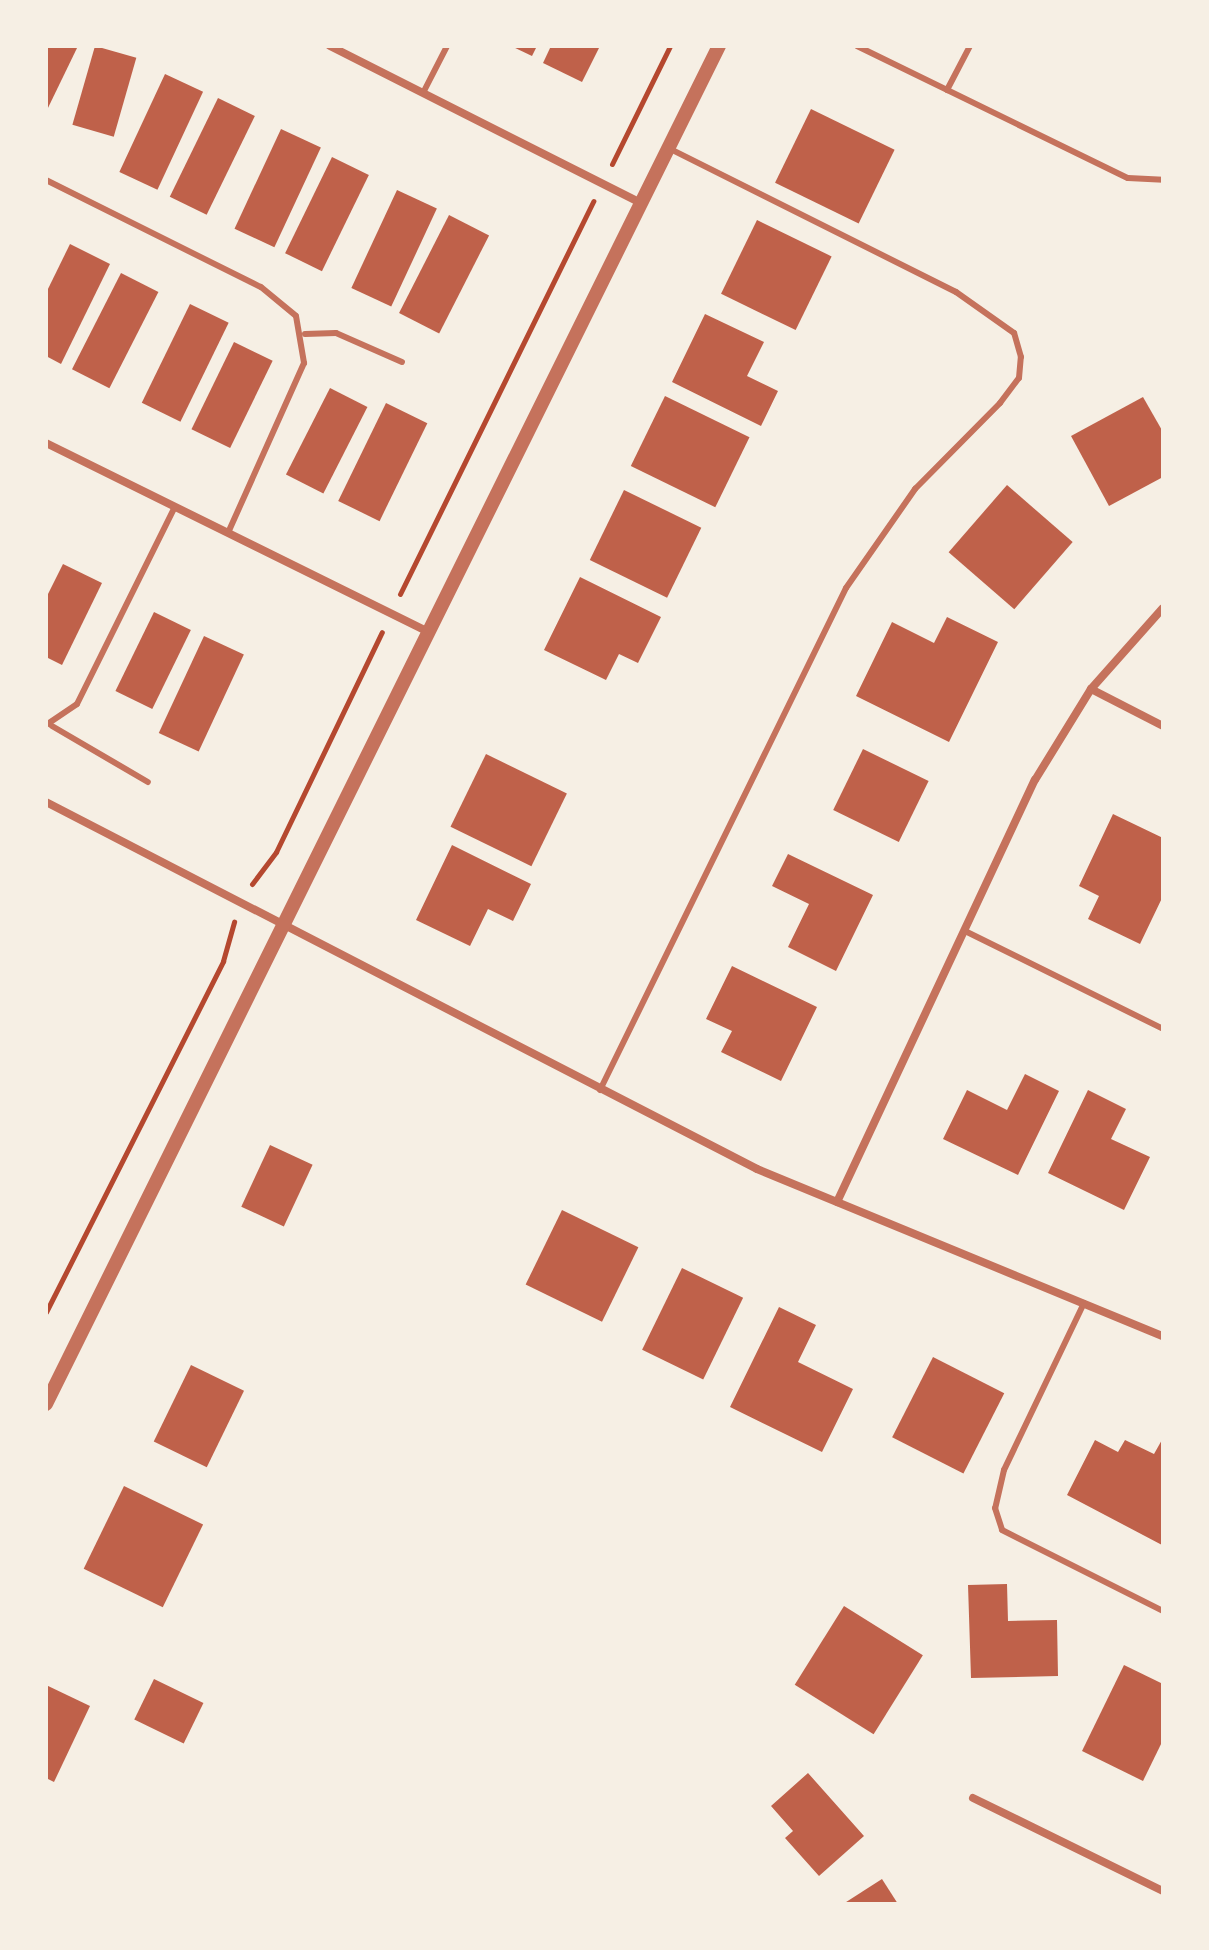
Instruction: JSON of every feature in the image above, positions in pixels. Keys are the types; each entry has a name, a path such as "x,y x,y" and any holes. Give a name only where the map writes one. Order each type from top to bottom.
{"street":[{"path":"330,46 641,203"},
{"path":"46,1404 719,46"},
{"path":"46,443 429,633"},
{"path":"837,1202 1035,780 1091,689 1163,608"},
{"path":"1091,689 1163,726"},
{"path":"46,802 287,921 600,1090 837,1202 1163,1336"},
{"path":"973,1798 1163,1891"}],"lane":[{"path":"423,93 447,46"},
{"path":"857,46 1128,178 1163,180"},
{"path":"947,90 970,46"},
{"path":"600,1090 846,588 915,489 1000,403 1019,378 1021,357 1014,333 956,292 668,148"},
{"path":"46,180 282,299 305,334 294,389 228,533"},
{"path":"305,334 336,333 402,362"},
{"path":"148,782 49,725 77,704 175,507"},
{"path":"965,931 1163,1029"},
{"path":"1084,1303 1004,1470 995,1508 1002,1530 1163,1611"}],"path":[{"path":"46,1312 223,961 245,901 391,614 670,46"}],"building":[{"path":"46,46 78,46 46,112"},
{"path":"95,46 136,58 114,137 72,125"},
{"path":"511,46 537,46 532,56"},
{"path":"551,46 600,46 582,82 543,63"},
{"path":"165,74 203,92 157,190 119,172"},
{"path":"218,98 255,116 207,215 170,197"},
{"path":"811,109 895,150 859,223 775,183"},
{"path":"281,129 321,148 274,247 235,229"},
{"path":"332,157 369,175 322,271 285,253"},
{"path":"397,190 437,209 391,306 351,288"},
{"path":"449,215 489,235 439,333 399,313"},
{"path":"757,220 832,256 796,330 721,294"},
{"path":"70,244 110,264 61,364 46,356 46,293"},
{"path":"121,273 158,292 109,388 72,369"},
{"path":"190,304 229,323 180,422 142,403"},
{"path":"705,314 764,342 747,376 778,391 761,426 672,382"},
{"path":"234,342 273,361 230,448 191,429"},
{"path":"330,388 367,407 323,493 286,474"},
{"path":"665,396 749,437 715,507 631,466"},
{"path":"1143,397 1163,432 1163,477 1109,506 1071,436"},
{"path":"386,403 427,423 380,521 338,501"},
{"path":"1007,485 1073,542 1014,609 949,552"},
{"path":"624,490 701,528 667,598 590,560"},
{"path":"63,564 102,583 62,665 46,657 46,598"},
{"path":"580,577 661,617 638,663 619,654 606,680 544,650"},
{"path":"154,612 191,630 152,709 115,691"},
{"path":"947,617 998,642 949,742 856,696 892,622 934,643"},
{"path":"204,636 244,655 199,752 159,733"},
{"path":"863,749 929,781 899,842 833,810"},
{"path":"486,754 567,793 531,866 450,827"},
{"path":"1113,814 1163,838 1163,896 1140,944 1088,919 1099,896 1079,886"},
{"path":"452,845 531,884 513,921 488,909 470,946 416,920"},
{"path":"788,854 873,895 836,971 788,947 809,904 772,886"},
{"path":"732,966 817,1007 781,1081 721,1052 732,1031 706,1019"},
{"path":"1025,1074 1059,1091 1018,1175 943,1139 967,1090 1007,1110"},
{"path":"1088,1090 1126,1109 1111,1139 1150,1157 1124,1210 1048,1173"},
{"path":"270,1145 313,1165 284,1226 241,1207"},
{"path":"562,1210 638,1247 602,1322 526,1285"},
{"path":"682,1268 743,1298 703,1380 642,1350"},
{"path":"779,1307 816,1325 798,1362 853,1389 822,1452 730,1407"},
{"path":"933,1357 1004,1393 963,1474 892,1437"},
{"path":"191,1365 244,1391 207,1467 154,1441"},
{"path":"1163,1438 1162,1545 1067,1495 1095,1440 1118,1452 1125,1440 1154,1454"},
{"path":"124,1486 203,1525 163,1607 84,1569"},
{"path":"1007,1584 1008,1621 1057,1620 1058,1676 971,1678 968,1585"},
{"path":"844,1606 923,1655 874,1734 795,1685"},
{"path":"1124,1665 1163,1684 1163,1740 1143,1781 1082,1751"},
{"path":"154,1679 203,1703 184,1744 134,1719"},
{"path":"46,1685 90,1706 54,1782 46,1778"},
{"path":"808,1773 864,1836 819,1876 785,1838 793,1831 771,1806"},
{"path":"882,1879 898,1904 843,1904"}]}
